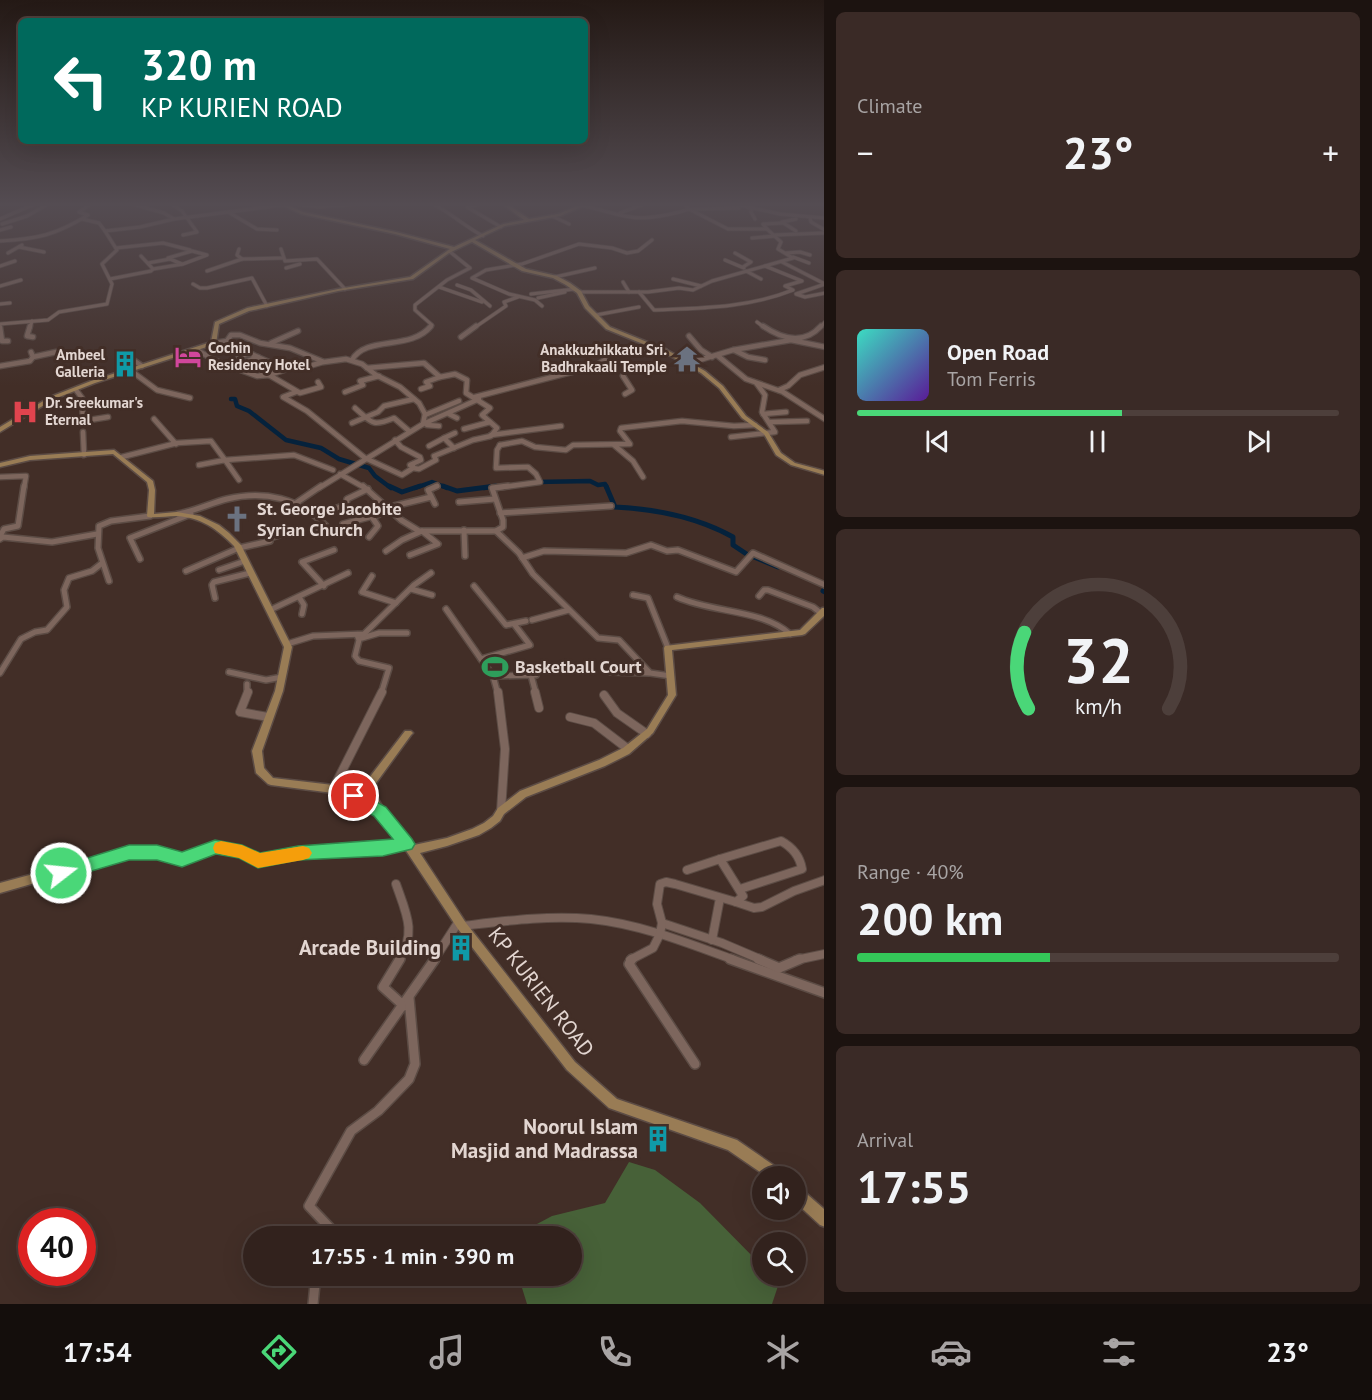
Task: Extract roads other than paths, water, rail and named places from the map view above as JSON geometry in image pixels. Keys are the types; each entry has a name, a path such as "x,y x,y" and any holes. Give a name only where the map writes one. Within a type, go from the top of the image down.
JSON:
{"main road":[{"path":"0,432 24,422 60,396 130,370 214,344 217,323 247,310 345,289 411,278 432,264"},
{"path":"514,265 524,270 555,277 578,291 587,307 613,331 665,351 715,382 744,417 766,433 774,449 785,459 824,473"},
{"path":"0,465 30,458 107,451 122,457 150,481 152,490 150,516 192,514 207,520 227,534 239,548 287,644 282,677 257,751 259,770 271,781 333,789"},
{"path":"0,888 79,868 129,852 157,853 182,860 215,847 242,852 258,860 298,853 439,845 479,829 500,815 501,811 523,794 602,763 628,749 647,734 672,694 668,648 802,632 823,612"},
{"path":"380,812 372,798 371,782 408,734"},
{"name":"KP KURIEN ROAD","path":"380,812 409,847 460,923 571,1066 613,1104 732,1145 762,1166"},
{"path":"806,1203 824,1219"}],"street":[{"path":"55,313 75,310 81,306 107,304 112,288 102,264"},
{"path":"149,264 153,269"},
{"path":"110,279 183,264"},
{"path":"207,271 228,264"},
{"path":"286,268 299,264"},
{"path":"323,264 345,289"},
{"path":"352,360 359,351 411,339 429,331 432,325 429,320 414,308 439,287 470,268 467,264"},
{"path":"470,278 486,270 518,264"},
{"path":"735,264 761,279"},
{"path":"743,267 748,264"},
{"path":"531,294 578,291 639,292 679,288 693,290 775,264"},
{"path":"787,264 824,283"},
{"path":"639,292 654,310 701,307 776,298 793,290 785,286 802,281 765,266"},
{"path":"555,277 595,268"},
{"path":"462,274 509,294 535,300 542,306"},
{"path":"192,284 200,288 207,288 252,278 267,306"},
{"path":"673,279 701,286"},
{"path":"0,286 21,280"},
{"path":"463,282 458,285 471,290 490,306"},
{"path":"623,282 629,292"},
{"path":"824,284 798,295 805,297 824,293"},
{"path":"439,287 451,289 476,302 482,302"},
{"path":"538,298 578,291"},
{"path":"461,337 506,306 504,302 521,297"},
{"path":"0,304 10,303"},
{"path":"8,342 2,341 3,331 0,325 48,320 55,313 57,304"},
{"path":"596,315 639,307"},
{"path":"32,321 27,336 33,337"},
{"path":"757,322 769,332 790,340 824,347"},
{"path":"686,364 733,350 790,340 812,333 824,323"},
{"path":"270,344 298,331"},
{"path":"214,344 227,341 231,335 240,334 260,343 290,348 324,362"},
{"path":"688,336 701,350 715,356 746,379 779,390 824,418"},
{"path":"196,350 216,361 257,376 293,367"},
{"path":"733,350 748,357 765,360"},
{"path":"645,352 665,351"},
{"path":"0,366 30,362 32,354 56,352"},
{"path":"123,353 142,366"},
{"path":"239,357 249,353 273,364 260,371 296,392 304,393 321,387 318,382"},
{"path":"245,362 258,357"},
{"path":"306,367 324,362 352,360 400,387 414,399 424,411 423,424"},
{"path":"296,503 355,463 409,431 477,398 596,366 605,360"},
{"path":"367,368 424,363 440,377"},
{"path":"779,390 788,386 800,375 824,368"},
{"path":"130,370 149,387 163,393 190,398"},
{"path":"421,389 430,386 426,382 440,377 455,374 463,378 467,382 464,391 490,408 482,416 497,426 490,436"},
{"path":"345,392 363,385 360,381 379,376"},
{"path":"623,376 632,387 632,390 625,394"},
{"path":"731,437 775,432 761,409 765,395 756,383"},
{"path":"76,390 82,398 84,454"},
{"path":"296,392 283,397 307,411 364,458 402,475 413,468 419,469 437,460 434,456 490,436 561,426"},
{"path":"352,423 378,412 384,406 414,399"},
{"path":"425,415 459,401"},
{"path":"355,408 377,425 394,418 409,431"},
{"path":"763,414 786,412"},
{"path":"448,414 457,418"},
{"path":"83,421 108,417"},
{"path":"154,419 176,444"},
{"path":"386,551 402,540 422,531 496,531 503,527 492,488 540,482 536,474 528,467 496,468 497,450 500,445 522,441 535,447 566,450 573,445 631,443 620,431 621,428 682,421 734,426 755,424"},
{"path":"770,422 807,421"},
{"path":"464,429 490,422"},
{"path":"423,424 439,426"},
{"path":"429,446 455,433"},
{"path":"490,436 500,445"},
{"path":"444,438 454,448"},
{"path":"395,440 401,447 420,457 421,460 410,465 419,469"},
{"path":"122,457 176,444 211,441 239,480"},
{"path":"614,445 633,460 643,477"},
{"path":"199,465 225,459 294,454 333,470"},
{"path":"340,474 368,489 401,520 422,531 438,544 410,555"},
{"path":"0,477 26,476 18,526 6,529 1,537 52,542 97,534"},
{"path":"435,504 428,490 437,486"},
{"path":"334,509 346,505 347,499 368,489"},
{"path":"177,514 192,512 220,501 259,495 306,505 326,526 319,529"},
{"path":"343,524 372,517 431,497"},
{"path":"459,502 495,499"},
{"path":"500,513 611,506"},
{"path":"140,559 130,538 192,514"},
{"path":"109,581 101,564 97,534 99,526 150,516"},
{"path":"369,537 378,526 372,517"},
{"path":"464,530 465,556"},
{"path":"496,531 522,558 533,574 598,638 620,640 650,673"},
{"path":"186,571 239,548 270,542 270,538 289,532"},
{"path":"522,558 544,551 626,553 651,545 667,550 678,550 736,572 753,553 824,585"},
{"path":"324,586 302,562 334,550"},
{"path":"219,570 245,561"},
{"path":"0,673 10,659 19,639 29,633 47,630 67,607 63,591 67,579 94,571 101,564"},
{"path":"215,598 212,585 214,582 250,573"},
{"path":"270,610 348,573"},
{"path":"358,637 431,573"},
{"path":"372,576 362,592 396,603"},
{"path":"474,586 506,625 569,610"},
{"path":"411,589 432,595"},
{"path":"759,596 764,590 768,590 823,612"},
{"path":"633,595 648,598 668,648"},
{"path":"299,597 304,605 302,614"},
{"path":"677,597 696,605 763,617 790,634"},
{"path":"446,609 493,676 497,688 503,726 501,811"},
{"path":"481,659 530,645 514,624"},
{"path":"287,644 313,636 358,637 379,633 407,633"},
{"path":"358,637 355,656 359,660 389,668 385,686 333,789 354,796 380,812"},
{"path":"229,672 266,680 282,677"},
{"path":"610,672 670,676"},
{"path":"493,676 533,675 540,708"},
{"path":"247,684 248,692 240,712 268,717"},
{"path":"604,695 617,713 647,734"},
{"path":"570,717 594,723 628,749"},
{"path":"687,870 781,841 788,845 802,863 802,869 740,889"},
{"path":"720,860 743,896 736,902"},
{"path":"695,1064 629,964 630,960 652,948 660,934 662,923 657,908 660,884 666,882 754,908 762,907 794,891 824,880"},
{"path":"328,1226 309,1206 351,1131 378,1111 409,1079 415,1064 406,1002 383,987 407,948 410,925 396,884"},
{"path":"712,940 720,898"},
{"path":"364,1060 460,923 562,917 611,921 660,934 824,993"},
{"path":"662,923 712,940 779,968 804,957 824,954"},
{"path":"313,1304 315,1286"}],"waterway":[{"path":"231,399 235,399 237,406 249,411 286,440 321,448 339,459 369,468 375,476 391,488"},
{"path":"536,482 590,481 606,486"},
{"path":"415,488 432,482 447,488"},
{"path":"389,486 402,492 420,486"},
{"path":"443,486 457,491 496,486 484,488"},
{"path":"606,486 615,507 661,512 705,524 733,537 733,545 748,555"},
{"path":"754,557 778,567"}],"place":[{"name":"Cochin Residency Hotel","path":"188,357"},
{"name":"Anakkuzhikkatu Sri. Badhrakaali Temple","path":"687,359"},
{"name":"Ambeel Galleria","path":"125,364"},
{"name":"Dr. Sreekumar's Eternal","path":"25,412"},
{"name":"St. George Jacobite Syrian Church","path":"237,519"},
{"name":"Basketball Court","path":"495,667"},
{"name":"Arcade Building","path":"461,948"},
{"name":"Noorul Islam Masjid and Madrassa","path":"658,1139"}]}
